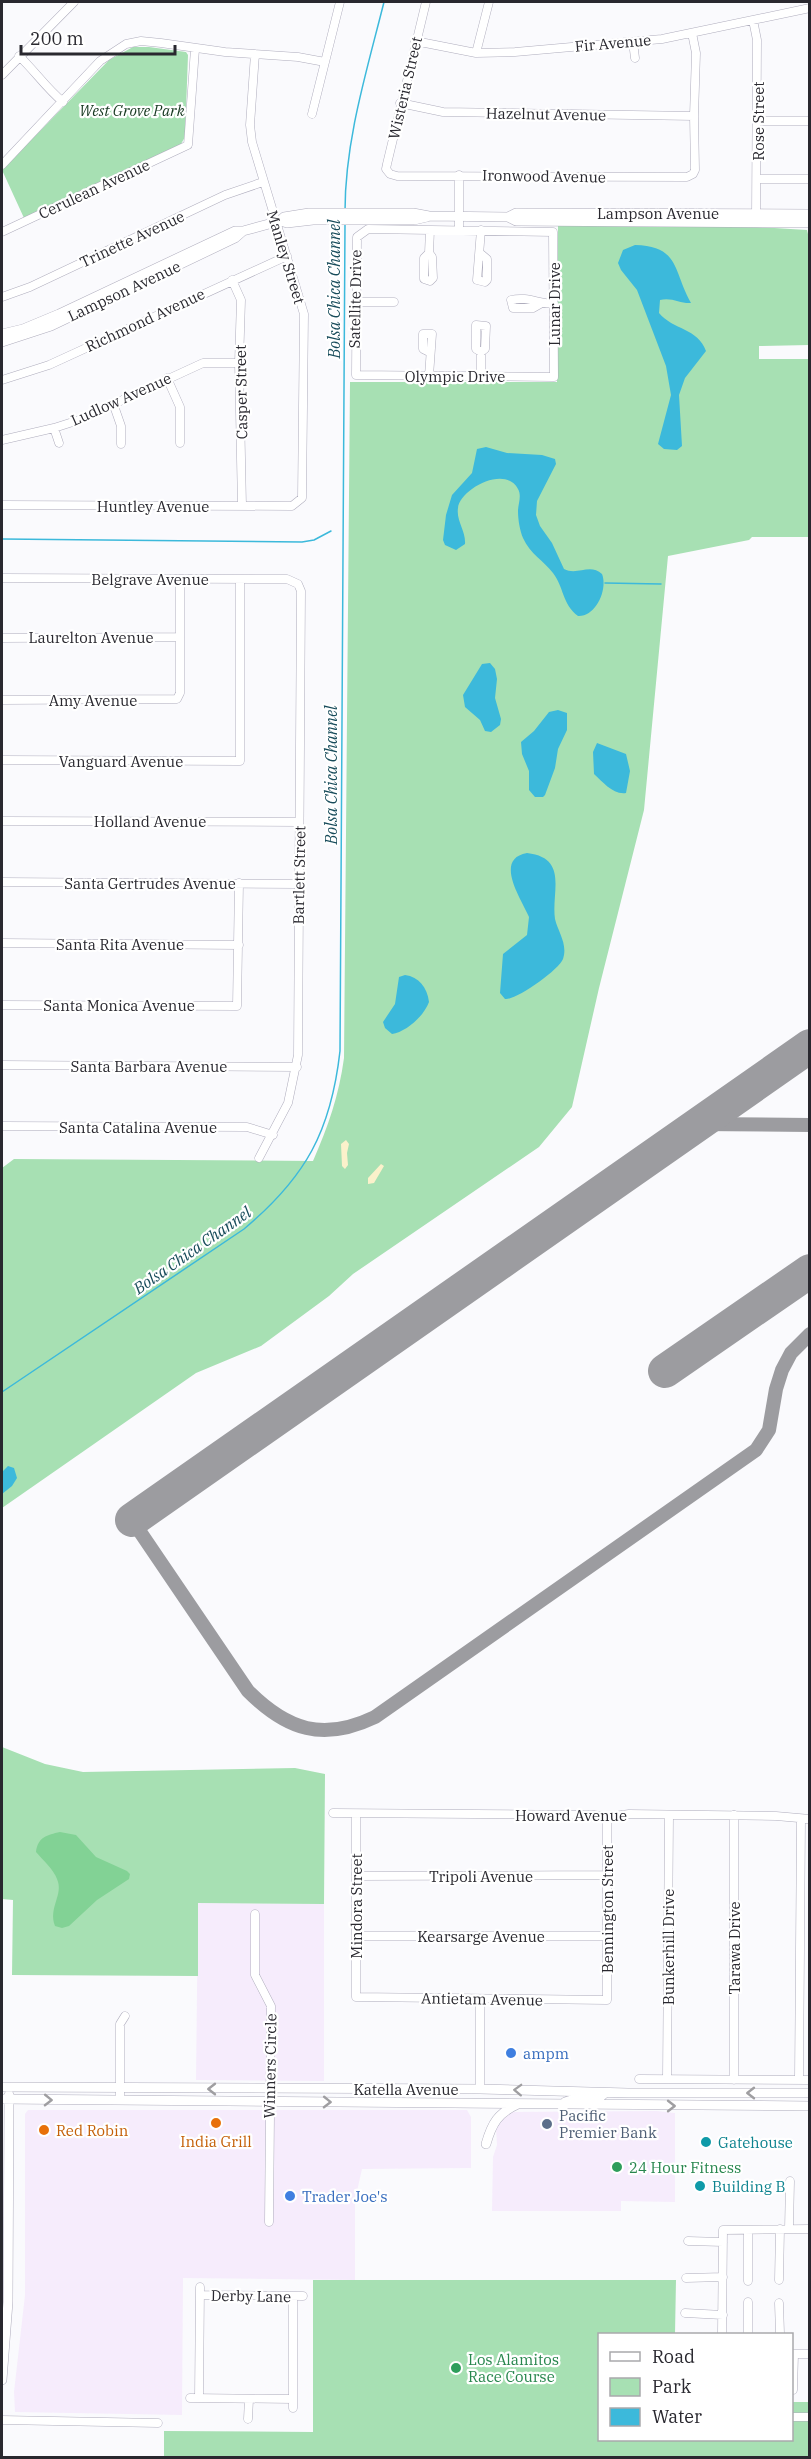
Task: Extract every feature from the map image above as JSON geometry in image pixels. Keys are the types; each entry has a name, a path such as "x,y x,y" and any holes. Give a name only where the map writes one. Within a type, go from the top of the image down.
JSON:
{"main road":[{"name":"Lampson Avenue","path":"2,334 38,323 235,231 278,222 284,217 297,214 351,216 413,213 429,216 508,217 516,213 757,218 810,223"},
{"name":"Lampson Avenue","path":"757,218 810,214"},
{"name":"Lampson Avenue","path":"2,342 51,326 235,238 243,231"},
{"name":"Katella Avenue","path":"5,2087 480,2089 810,2094"},
{"path":"2,2380 8,2302 5,2087"},
{"path":"560,2104 578,2098 598,2098 606,2092"},
{"name":"Katella Avenue","path":"5,2099 810,2106"},
{"path":"486,2144 496,2118 503,2111 522,2103"}],"street":[{"path":"2,75 74,2"},
{"path":"312,114 340,2"},
{"name":"Wisteria Street","path":"390,174 386,169 426,2"},
{"path":"476,54 489,2"},
{"name":"Fir Avenue","path":"415,41 476,54 515,52 633,42 692,33 810,8"},
{"name":"Rose Street","path":"753,20 757,40 757,218"},
{"path":"692,33 696,53 694,116"},
{"path":"2,165 100,61 126,44 141,41 195,49 298,57 325,62"},
{"path":"633,42 635,58"},
{"name":"Cerulean Avenue","path":"2,232 186,147 189,139 195,49"},
{"name":"Manley Street","path":"255,54 250,125 252,142 304,314 302,498"},
{"path":"19,56 46,87 63,102"},
{"name":"Hazelnut Avenue","path":"400,103 443,112 694,116"},
{"name":"Ironwood Avenue","path":"390,174 397,176 687,177 695,170 694,116"},
{"path":"758,121 810,121"},
{"path":"459,175 459,230"},
{"path":"758,179 810,179"},
{"name":"Trinette Avenue","path":"2,297 30,288 225,195 263,182"},
{"name":"Satellite Drive","path":"356,375 357,237 368,229 430,230"},
{"path":"429,254 430,230 481,230 481,254"},
{"name":"Lunar Drive","path":"481,230 553,232 554,376"},
{"name":"Richmond Avenue","path":"2,380 49,365 287,256"},
{"name":"Casper Street","path":"232,280 241,300 239,363 242,506"},
{"path":"355,302 394,302"},
{"path":"540,304 554,304"},
{"path":"429,352 429,376"},
{"path":"481,352 481,376"},
{"name":"Ludlow Avenue","path":"2,440 54,429 204,363 239,363"},
{"name":"Olympic Drive","path":"356,375 554,376"},
{"path":"166,378 180,407 180,442"},
{"path":"113,404 121,426 121,444"},
{"path":"54,429 59,443"},
{"name":"Huntley Avenue","path":"2,505 292,506 302,498"},
{"name":"Belgrave Avenue","path":"2,578 287,579 298,584"},
{"path":"180,579 180,637"},
{"name":"Vanguard Avenue","path":"2,760 240,761 240,579"},
{"name":"Bartlett Street","path":"259,1158 288,1103 297,1067 301,591 298,584"},
{"name":"Laurelton Avenue","path":"2,638 180,637"},
{"name":"Amy Avenue","path":"2,700 177,699 180,693 180,637"},
{"name":"Holland Avenue","path":"2,821 299,822"},
{"name":"Santa Gertrudes Avenue","path":"2,882 298,884"},
{"path":"239,883 239,945"},
{"name":"Santa Rita Avenue","path":"2,943 239,945"},
{"name":"Santa Monica Avenue","path":"2,1005 237,1006 239,945"},
{"name":"Santa Barbara Avenue","path":"2,1065 297,1067"},
{"name":"Santa Catalina Avenue","path":"2,1126 247,1127 273,1135"},
{"name":"Howard Avenue","path":"333,1813 608,1817 734,1815 805,1819"},
{"name":"Mindora Street","path":"356,1814 356,1997"},
{"name":"Bunkerhill Drive","path":"667,2079 669,1815"},
{"name":"Tarawa Drive","path":"734,1815 734,2080"},
{"name":"Bennington Street","path":"608,1817 606,1875 608,2000"},
{"path":"799,2080 805,1819"},
{"name":"Tripoli Avenue","path":"356,1876 606,1875"},
{"name":"Winners Circle","path":"255,1914 255,1975 271,2006 268,2101 269,2222"},
{"name":"Kearsarge Avenue","path":"356,1936 606,1936"},
{"name":"Antietam Avenue","path":"356,1997 608,2000"},
{"path":"480,1999 480,2089"},
{"path":"120,2100 120,2024 125,2016"},
{"path":"639,2079 810,2080"},
{"path":"779,2280 790,2181"},
{"path":"723,2333 723,2230 810,2229"},
{"path":"748,2230 748,2282"},
{"path":"688,2241 723,2242"},
{"path":"686,2278 723,2277"},
{"name":"Derby Lane","path":"249,2399 195,2398 200,2291 303,2296"},
{"path":"293,2296 293,2408"},
{"path":"748,2302 748,2333"},
{"path":"780,2303 780,2333"},
{"path":"685,2313 723,2315"},
{"path":"794,2390 793,2354 810,2354"},
{"path":"248,2419 249,2399 293,2399"},
{"path":"793,2417 810,2417"},
{"path":"2,2420 158,2423"}],"shaded area":[{"path":"198,1903 324,1904 324,2081 196,2080"},
{"path":"28,2110 467,2110 471,2117 471,2168 362,2169 355,2200 355,2280 183,2278 182,2415 15,2412 14,2392 25,2295 25,2114"},
{"path":"657,2111 675,2113 675,2202 621,2201 621,2211 492,2211 493,2157 497,2145 496,2128 499,2120 509,2112"}],"green space":[{"name":"West Grove Park","path":"133,47 186,52 188,55 185,137 181,144 24,218 2,170 109,60"},
{"path":"558,225 757,227 807,230 810,242 809,345 759,346 759,359 809,359 809,537 752,537 749,540 668,556 644,810 572,1107 539,1147 353,1274 329,1296 261,1346 196,1373 2,1508 2,1168 14,1159 313,1161 332,1111 344,1058 350,382 557,382"},
{"path":"2,1747 45,1764 83,1772 295,1768 325,1774 324,1904 198,1903 198,1976 12,1975 13,1900 2,1899"},
{"path":"60,1832 76,1835 96,1857 130,1874 129,1879 97,1900 69,1926 62,1928 55,1926 53,1919 59,1890 57,1879 51,1868 36,1852 39,1843 44,1838"},
{"name":"Los Alamitos Race Course","path":"313,2280 676,2280 675,2333 598,2333 598,2441 793,2441 793,2402 810,2402 809,2458 164,2458 164,2431 313,2432"}],"sand":[{"path":"346,1140 349,1144 348,1165 345,1169 342,1166 341,1144"},
{"path":"381,1164 384,1166 374,1183 368,1184 368,1178"}],"water":[{"path":"635,245 650,246 660,250 673,262 691,303 660,300 659,313 671,323 691,333 702,343 706,351 685,378 679,395 682,446 677,450 664,449 658,444 671,395 666,366 637,290 618,263 623,250"},
{"path":"486,447 507,453 542,455 555,459 556,464 537,501 536,515 564,569 574,571 588,569 602,574 602,594 590,612 578,616 573,611 553,573 526,544 519,522 519,492 512,482 494,479 474,487 466,494 458,508 465,544 456,550 445,545 443,540 446,515 452,495 472,473 477,449"},
{"path":"490,663 495,669 497,679 495,698 501,719 500,725 491,732 485,731 480,720 465,707 463,695 482,664"},
{"path":"558,710 567,713 567,730 558,749 555,768 545,795 535,797 529,790 529,771 522,754 521,742 534,731 549,712"},
{"path":"597,743 626,754 630,771 626,793 613,790 594,774 593,752"},
{"path":"527,853 540,856 549,862 553,869 555,919 564,954 560,964 546,977 518,995 505,999 500,993 503,954 527,935 529,917 516,891 511,871 512,863 517,857"},
{"path":"405,975 422,984 429,1002 414,1022 392,1034 385,1028 383,1022 395,1004 399,977"},
{"path":"8,1466 14,1468 17,1478 12,1486 2,1494 2,1472"}],"waterway":[{"name":"Bolsa Chica Channel","path":"345,211 353,132 384,2"},
{"name":"Bolsa Chica Channel","path":"2,1392 244,1229 266,1210 299,1171 312,1151 330,1105 340,1051 345,224"},
{"path":"2,539 302,542 314,540 331,531"},
{"path":"605,583 661,584"}],"taxiway":[{"path":"697,1124 810,1125"},
{"path":"132,1520 248,1691 277,1715 307,1728 339,1729 356,1725 375,1717 756,1450 769,1430 776,1389 782,1370 791,1353 810,1334"}],"runway":[{"path":"132,1520 810,1046"},
{"path":"665,1371 810,1271"}],"place":[{"name":"ampm","path":"511,2053"},
{"name":"India Grill","path":"216,2123"},
{"name":"Pacific Premier Bank","path":"547,2124"},
{"name":"Red Robin","path":"44,2130"},
{"name":"Gatehouse","path":"706,2142"},
{"name":"24 Hour Fitness","path":"617,2167"},
{"name":"Building B","path":"700,2186"},
{"name":"Trader Joe's","path":"290,2196"},
{"name":"Los Alamitos Race Course","path":"456,2368"}]}
